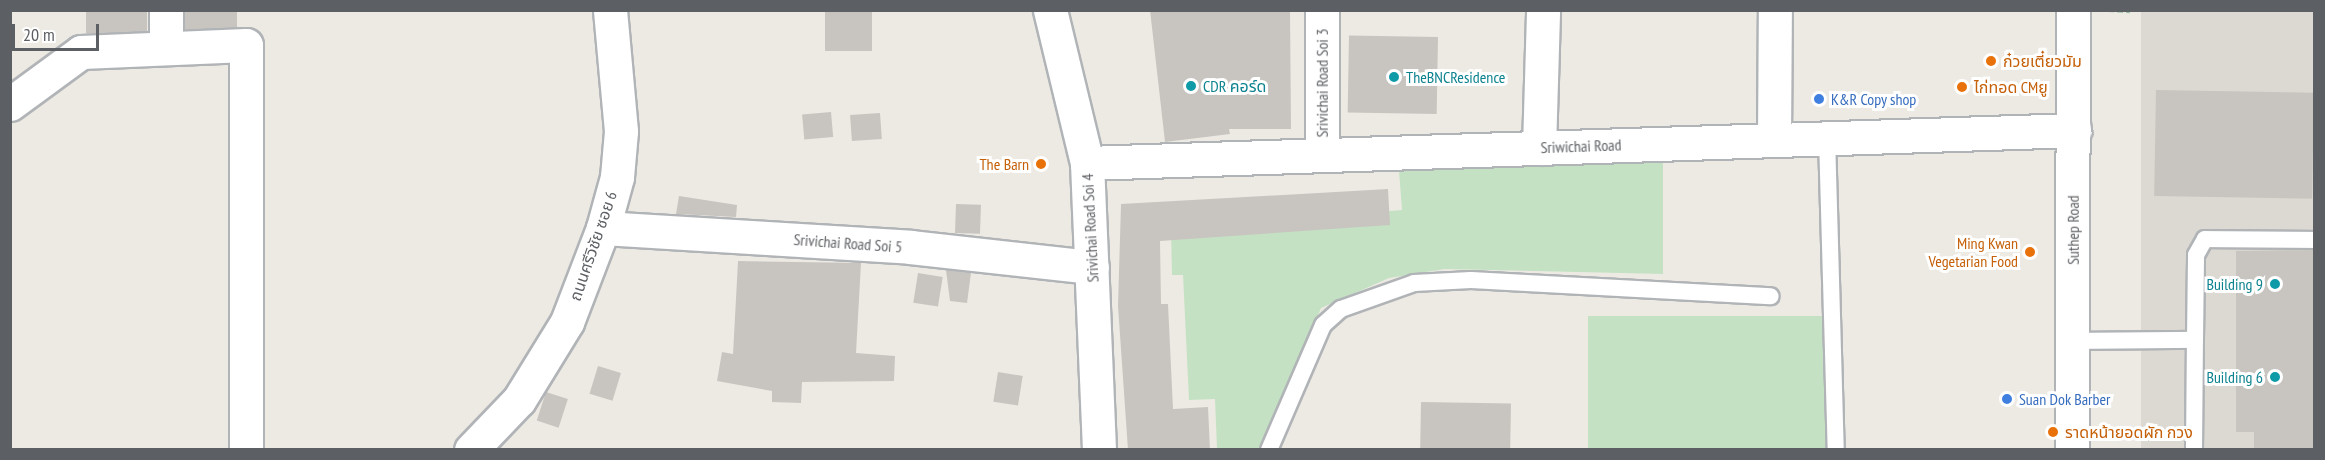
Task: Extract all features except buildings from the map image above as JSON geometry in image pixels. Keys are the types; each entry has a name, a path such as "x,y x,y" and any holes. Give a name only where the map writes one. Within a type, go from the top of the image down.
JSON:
{"street":[{"path":"166,10 166,46"},
{"name":"ถนนศรีวิชัย ซอย 6","path":"471,450 519,400 567,322 603,228 617,177 621,132 610,10"},
{"name":"Srivichai Road Soi 4","path":"1050,10 1088,164 1099,450"},
{"name":"Srivichai Road Soi 3","path":"1322,10 1322,154"},
{"path":"1539,148 1543,10"},
{"path":"1774,139 1775,10"},
{"name":"Suthep Road","path":"2072,450 2073,10"},
{"path":"10,104 81,52 166,46 246,45 246,450"},
{"name":"Sriwichai Road","path":"1088,164 1322,154 2074,130"},
{"name":"Srivichai Road Soi 5","path":"603,228 910,247 1092,267"}],"lane":[{"path":"1827,137 1836,450"},
{"path":"2194,450 2196,255 2205,239 2314,240"},
{"path":"1269,450 1323,325 1341,309 1414,283 1471,280 1771,296"},
{"path":"2073,341 2195,340"}],"path":[{"path":"2108,10 2130,11"}],"shaded area":[{"path":"2141,11 2314,11 2314,450 2141,450"}],"green space":[{"path":"1663,158 1663,274 1445,269 1389,278 1321,308 1262,449 1217,449 1215,399 1189,400 1183,275 1172,275 1171,229 1402,210 1399,171"},
{"path":"1588,316 1836,316 1836,450 1588,450"}],"place":[{"name":"ก๋วยเตี๋ยวมัม","path":"1991,61"},
{"name":"TheBNCResidence","path":"1394,77"},
{"name":"CDR คอร์ด","path":"1191,86"},
{"name":"ไก่ทอด CMยู","path":"1962,87"},
{"name":"K&R Copy shop","path":"1819,99"},
{"name":"The Barn","path":"1041,164"},
{"name":"Ming Kwan Vegetarian Food","path":"2030,252"},
{"name":"Building 9","path":"2275,284"},
{"name":"Building 6","path":"2275,377"},
{"name":"Suan Dok Barber","path":"2007,399"},
{"name":"ราดหน้ายอดผัก กวง","path":"2053,432"}]}
